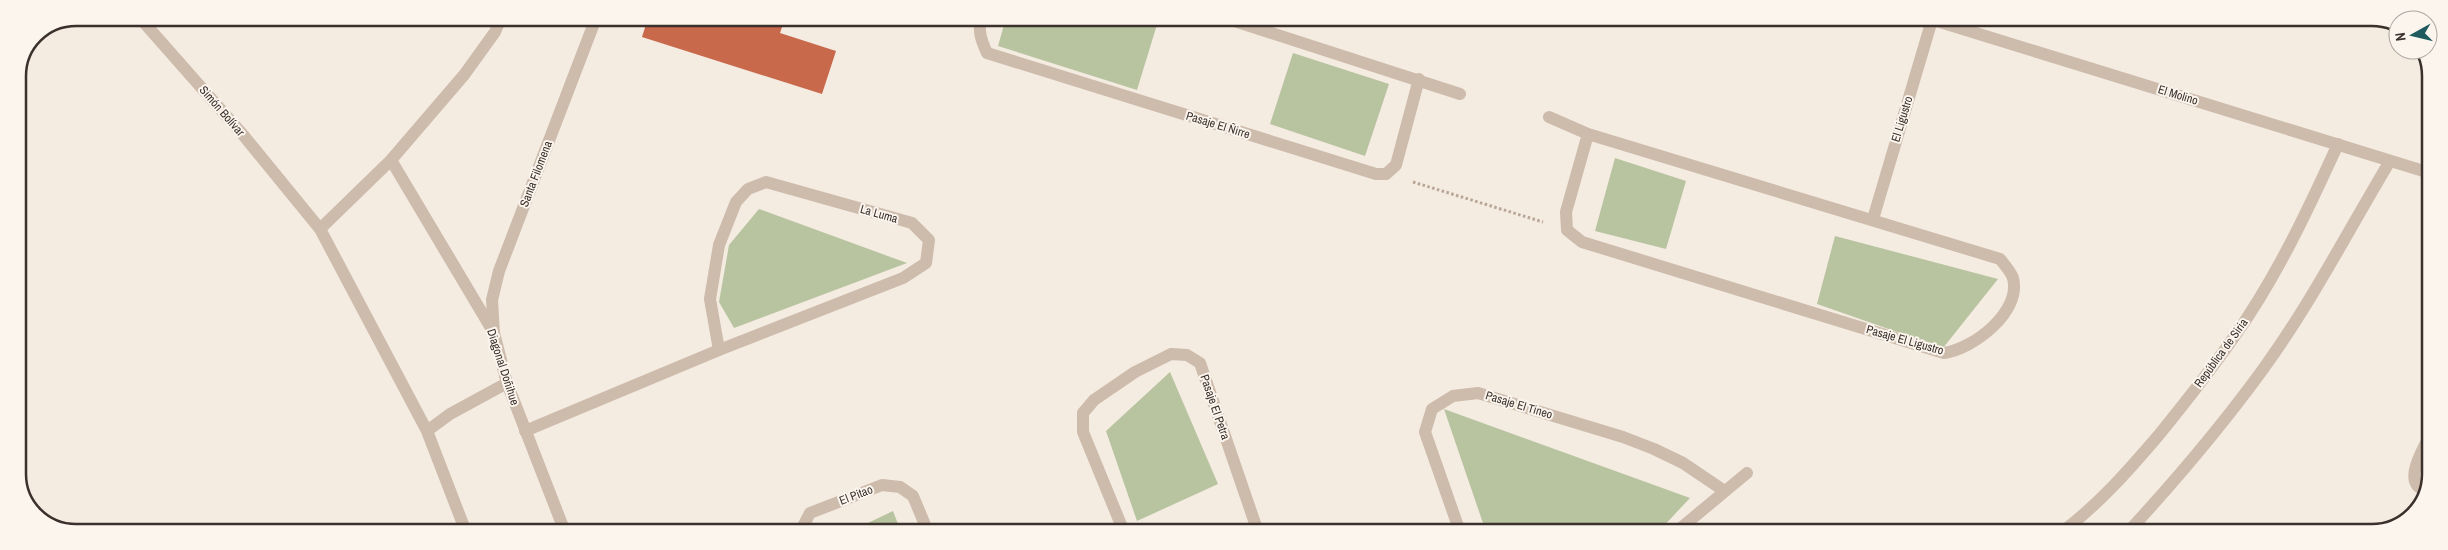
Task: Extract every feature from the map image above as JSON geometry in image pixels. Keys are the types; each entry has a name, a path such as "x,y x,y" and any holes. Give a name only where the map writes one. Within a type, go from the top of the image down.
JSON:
{"street":[{"name":"Simón Bolívar","path":"147,26 244,136 320,229 427,431 463,524"},
{"path":"320,229 391,160 480,55 497,26"},
{"name":"Santa Filomena","path":"494,334 492,300 499,271 593,26"},
{"name":"Pasaje El Ñirre","path":"979,26 981,40 987,53 1376,174 1386,174"},
{"path":"1251,26 1419,79 1460,94"},
{"name":"El Ligustro","path":"1873,219 1927,26"},
{"name":"El Molino","path":"1952,26 2422,170"},
{"path":"1386,174 1396,165 1419,79"},
{"name":"Pasaje El Ligustro","path":"1549,117 1588,134 2000,259 2013,278 2012,302 1988,333 1956,352 1944,353 1582,242 1567,230"},
{"path":"1567,230 1566,212 1588,134"},
{"name":"República de Siria","path":"2073,524 2087,514 2118,484 2191,395 2234,337 2276,268 2338,144"},
{"name":"Diagonal Doñihue","path":"391,160 494,334 507,383 562,524"},
{"path":"2135,524 2219,427 2262,371 2310,298 2390,160"},
{"name":"La Luma","path":"525,431 719,350 903,278 926,263 928,240 912,223 766,182 748,189 736,202 719,245 710,299 719,350"},
{"name":"Pasaje El Petra","path":"1121,524 1084,432 1083,413 1094,400 1135,372 1171,354 1187,355 1200,363 1255,524"},
{"path":"427,431 450,414 507,383"},
{"name":"Pasaje El Tineo","path":"1457,524 1425,432 1432,408 1453,396 1478,393 1623,437 1683,464 1723,490"},
{"path":"2420,488 2415,481 2414,469 2422,452"},
{"path":"1685,524 1723,490 1746,473"},
{"name":"El Pitao","path":"804,524 810,513 882,485 900,487 913,496 925,524"}],"path":[{"path":"1386,174 1567,230"}],"green space":[{"path":"1004,26 1157,26 1137,90 998,46"},
{"path":"1293,53 1389,84 1365,156 1270,124"},
{"path":"1615,158 1686,181 1666,249 1595,231"},
{"path":"759,209 907,263 734,328 719,302 729,245"},
{"path":"1835,236 1998,279 1943,348 1817,304"},
{"path":"1170,372 1218,484 1137,521 1106,431"},
{"path":"1444,409 1690,498 1666,524 1483,524"},
{"path":"893,511 898,524 866,524"}],"building":[{"path":"645,26 782,26 780,33 836,51 822,94 642,37"}]}
